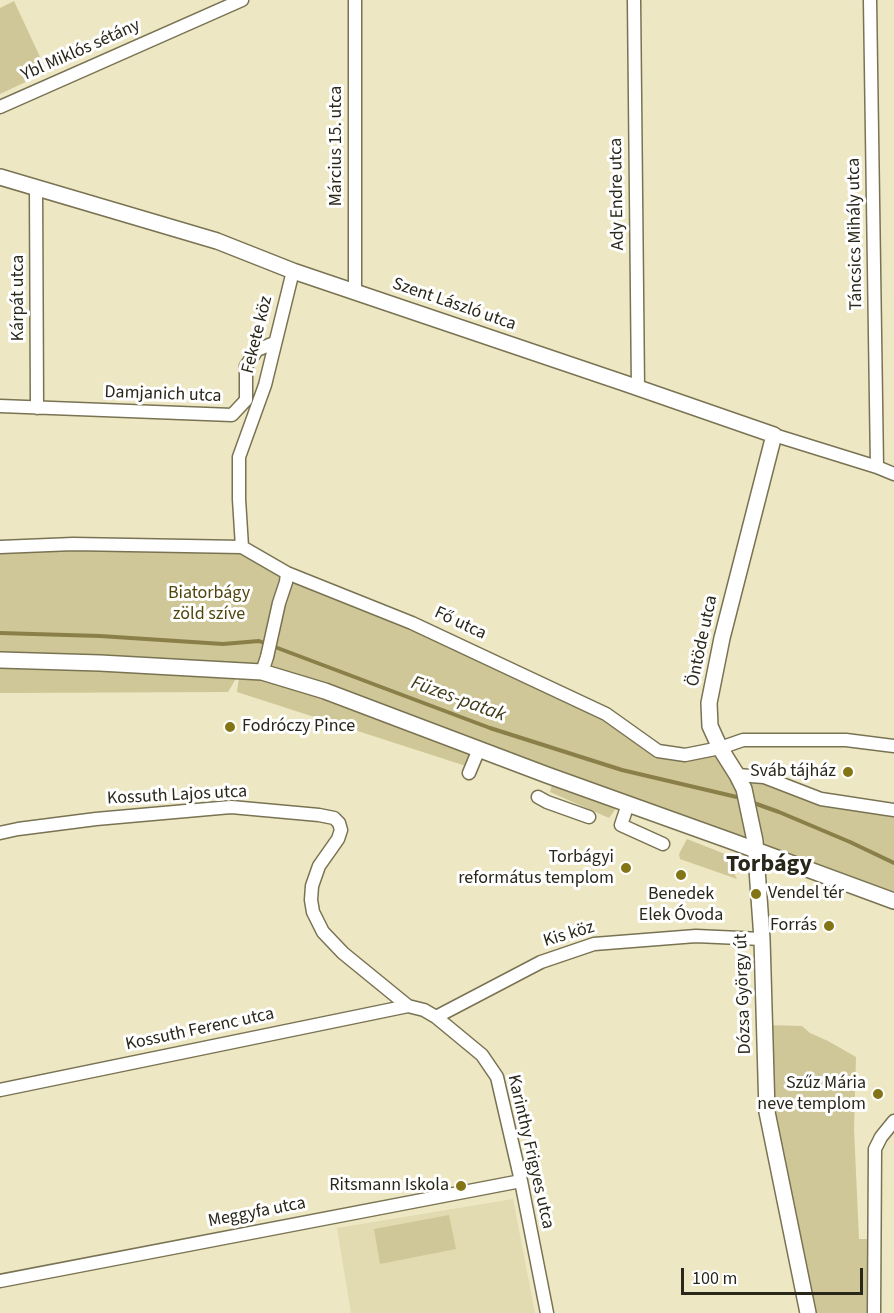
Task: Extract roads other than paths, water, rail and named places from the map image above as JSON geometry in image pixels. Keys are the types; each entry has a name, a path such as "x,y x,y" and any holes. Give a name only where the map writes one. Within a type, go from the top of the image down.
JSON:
{"street":[{"name":"Ybl Miklós sétány","path":"0,107 242,0"},
{"name":"Március 15. utca","path":"355,0 355,292"},
{"name":"Ady Endre utca","path":"634,0 638,388"},
{"name":"Táncsics Mihály utca","path":"870,0 878,467"},
{"name":"Szent László utca","path":"0,177 217,241 293,271 894,474"},
{"name":"Kárpát utca","path":"36,188 37,408"},
{"name":"Fekete köz","path":"242,548 239,457 265,385 293,271"},
{"name":"Damjanich utca","path":"0,406 232,415 246,400 246,366 257,350 274,343"},
{"name":"Öntöde utca","path":"756,850 744,789 710,726 710,704 722,638 774,435"},
{"name":"Fő utca","path":"0,547 73,544 242,548 287,573 412,623 606,714 658,751 685,755 743,741 766,740 846,740 894,746"},
{"path":"262,672 287,573"},
{"path":"0,660 262,672 326,691 894,901"},
{"path":"469,773 478,749"},
{"path":"737,775 765,777 821,799 894,810"},
{"path":"538,797 589,818"},
{"path":"628,804 621,825 663,844"},
{"name":"Kossuth Lajos utca","path":"0,833 96,819 231,807 334,818 341,830 319,866 312,886 313,912 323,932 344,953 408,1006"},
{"name":"Dózsa György út","path":"756,850 762,939 767,1112 808,1313"},
{"name":"Kis köz","path":"436,1017 541,962 594,944 696,936 762,939"},
{"name":"Karinthy Frigyes utca","path":"408,1006 424,1010 436,1017 482,1055 496,1077 521,1181 547,1313"},
{"name":"Kossuth Ferenc utca","path":"0,1090 408,1006"},
{"path":"874,1313 875,1149 894,1121"},
{"name":"Meggyfa utca","path":"0,1281 521,1181"}],"waterway":[{"name":"Füzes-patak","path":"0,633 100,636 223,644 259,641 490,728 622,770 741,798"},
{"name":"Füzes-patak","path":"751,802 850,842 894,863"}],"place":[{"name":"Fodróczy Pince","path":"230,727"},
{"name":"Sváb tájház","path":"848,772"},
{"name":"Torbágyi református templom","path":"626,868"},
{"name":"Benedek Elek Óvoda","path":"681,875"},
{"name":"Vendel tér","path":"756,894"},
{"name":"Forrás","path":"829,926"},
{"name":"Szűz Mária neve templom","path":"878,1094"},
{"name":"Ritsmann Iskola","path":"461,1186"}],"district":[{"name":"Torbágy","path":"769,866"}],"park label":[{"name":"Biatorbágy zöld szíve","path":"209,604"}]}
